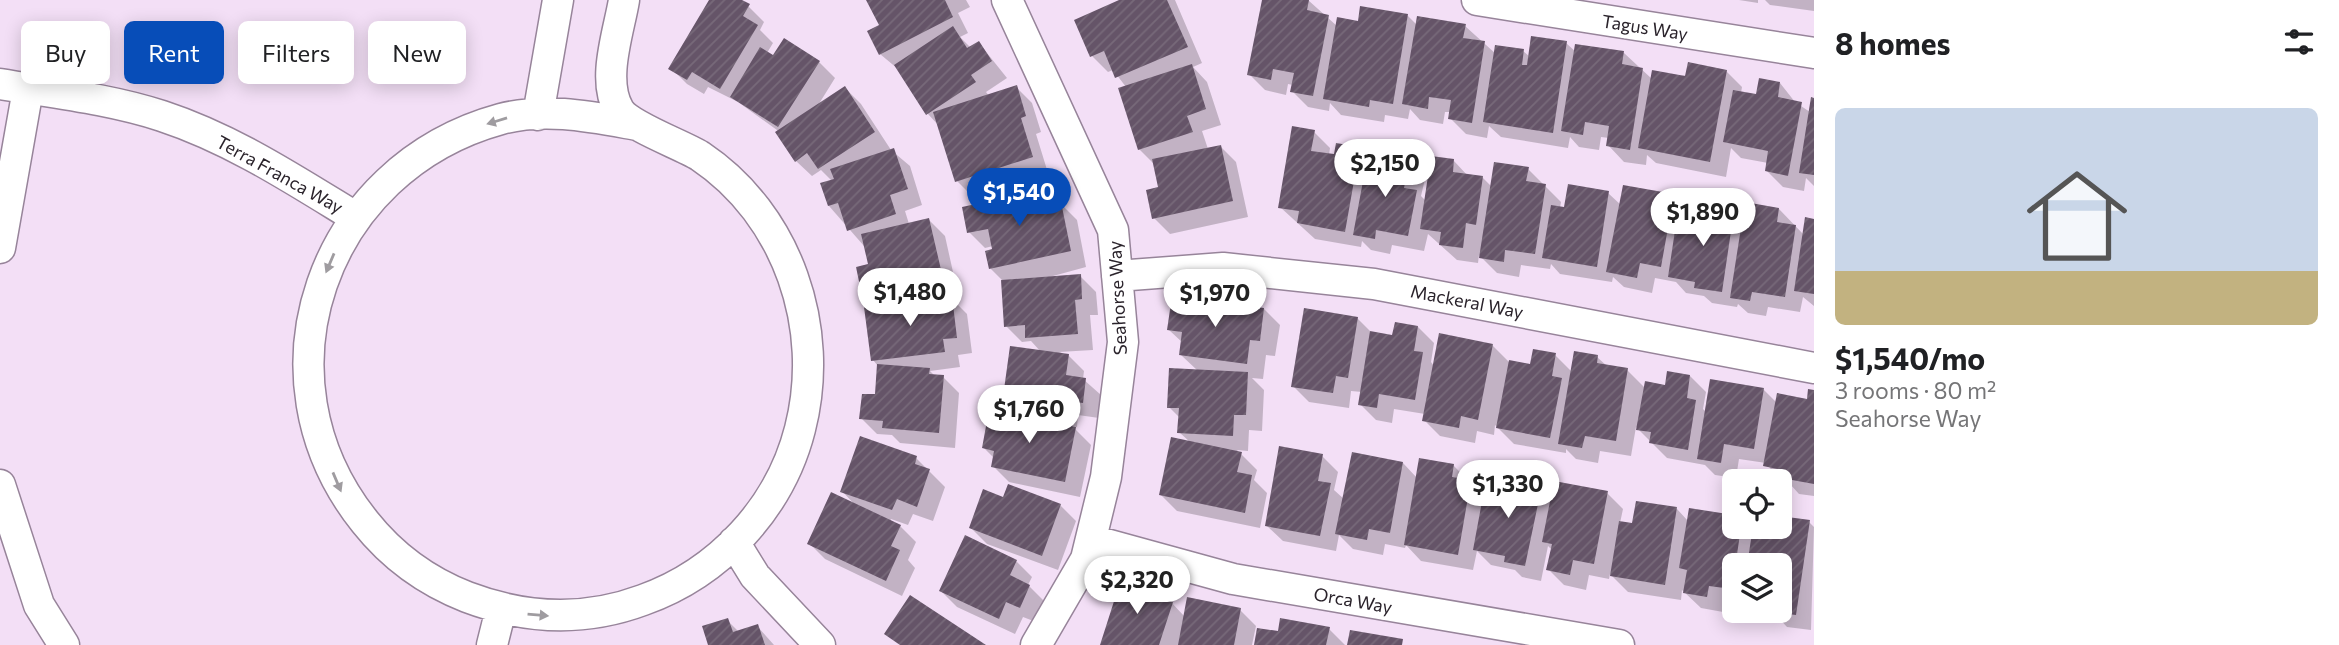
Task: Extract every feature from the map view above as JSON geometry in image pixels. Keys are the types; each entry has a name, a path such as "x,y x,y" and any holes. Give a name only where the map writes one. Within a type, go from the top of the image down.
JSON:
{"street":[{"path":"538,115 558,0"},
{"path":"624,0 612,88 621,114 637,125 694,153 743,194 779,246 802,306 809,357 799,433 774,492 734,542 679,584 615,609 547,616 501,610 438,586 384,545 342,493 315,430 307,363 316,296 343,234 355,217 385,181 440,142 503,118 570,113 637,125"},
{"name":"Seahorse Way","path":"1007,0 1113,230 1123,342 1106,477 1086,559 1036,645"},
{"name":"Tagus Way","path":"1476,0 1814,53"},
{"path":"0,248 14,86"},
{"name":"Terra Franca Way","path":"14,86 121,105 196,128 235,145 355,217"},
{"name":"Mackeral Way","path":"1117,276 1223,268 1374,284 1814,368"},
{"path":"0,485 39,605 64,645"},
{"name":"Orca Way","path":"1091,540 1234,579 1522,637 1619,645"},
{"path":"734,542 755,576 820,645"},
{"path":"492,645 501,610"}],"building":[{"path":"709,0 742,0 750,4 743,16 758,25 720,89 692,72 687,80 668,69"},
{"path":"866,0 945,0 953,17 879,55 867,31 879,25"},
{"path":"1119,0 1167,0 1188,47 1115,78 1104,51 1090,57 1074,20"},
{"path":"1262,0 1309,0 1307,10 1329,15 1313,96 1290,92 1294,73 1273,69 1271,80 1247,75"},
{"path":"1360,6 1408,14 1393,104 1370,100 1369,107 1323,99 1337,17 1358,21"},
{"path":"1417,16 1466,24 1463,38 1485,41 1472,123 1448,119 1451,100 1429,97 1428,109 1402,104"},
{"path":"953,26 967,48 979,41 992,61 971,75 976,82 926,115 894,65"},
{"path":"1531,36 1567,41 1553,133 1483,122 1495,45 1524,49 1522,65 1527,65"},
{"path":"784,38 820,61 778,127 730,97 760,47 773,55"},
{"path":"1575,44 1624,51 1622,64 1643,68 1630,150 1606,146 1609,126 1585,122 1583,135 1561,131"},
{"path":"1688,62 1727,70 1710,162 1638,148 1652,70 1685,76"},
{"path":"1192,64 1206,109 1187,116 1193,132 1138,150 1118,88"},
{"path":"1759,78 1780,82 1778,97 1802,102 1788,176 1765,171 1768,151 1723,142 1733,90 1756,94"},
{"path":"1017,85 1026,116 1021,118 1033,157 955,182 933,112"},
{"path":"845,86 875,132 818,169 807,153 795,162 775,132"},
{"path":"1811,97 1814,98 1814,175 1799,173"},
{"path":"1292,126 1315,130 1311,151 1334,154 1336,143 1360,147 1345,232 1297,223 1299,211 1278,208"},
{"path":"1221,145 1233,201 1152,219 1146,190 1158,187 1152,159"},
{"path":"894,148 908,189 890,195 896,214 847,231 838,203 828,206 820,183 834,179 830,169"},
{"path":"1368,154 1409,162 1404,188 1417,190 1408,236 1376,230 1375,239 1353,235"},
{"path":"1431,156 1454,159 1453,172 1483,176 1476,225 1466,223 1463,248 1439,245 1441,232 1420,229"},
{"path":"1494,162 1529,167 1526,181 1546,184 1535,254 1505,250 1504,262 1479,258"},
{"path":"1568,184 1609,191 1597,267 1542,258 1551,205 1564,207"},
{"path":"1623,185 1674,194 1661,267 1640,263 1637,278 1606,272"},
{"path":"1042,190 1045,205 1061,202 1071,251 989,269 985,251 992,249 988,229 967,233 962,207"},
{"path":"1745,202 1779,208 1777,222 1796,225 1785,297 1752,292 1750,301 1730,298"},
{"path":"1692,204 1734,211 1722,292 1694,288 1695,282 1668,277 1676,224 1689,227"},
{"path":"1805,217 1814,219 1814,294 1794,291"},
{"path":"929,218 942,274 861,291 856,267 868,264 861,234"},
{"path":"1081,274 1082,299 1075,300 1078,334 1025,338 1025,325 1004,327 1001,280"},
{"path":"952,296 957,338 943,339 945,352 871,361 864,307"},
{"path":"1172,296 1264,308 1260,341 1250,340 1247,364 1179,355 1182,332 1167,330"},
{"path":"1304,308 1358,317 1348,378 1336,376 1333,393 1291,387"},
{"path":"1395,322 1418,326 1414,351 1423,352 1415,400 1379,394 1377,408 1358,405 1370,331 1392,335"},
{"path":"1439,333 1493,344 1478,420 1461,416 1459,428 1422,421"},
{"path":"1010,346 1069,354 1066,375 1086,378 1083,403 1062,400 1061,411 1002,404"},
{"path":"1533,349 1556,353 1552,376 1562,378 1550,438 1496,428 1509,360 1530,364"},
{"path":"1574,351 1598,355 1597,363 1628,368 1616,441 1585,436 1582,448 1558,444"},
{"path":"877,364 930,368 929,374 944,375 939,433 882,428 883,421 859,419 862,394 875,394"},
{"path":"1169,368 1248,372 1246,415 1234,415 1233,436 1177,433 1179,408 1167,408"},
{"path":"1667,371 1690,375 1687,398 1696,400 1688,450 1649,443 1651,432 1636,430 1645,381 1665,385"},
{"path":"1710,379 1764,388 1754,449 1724,444 1721,463 1697,459"},
{"path":"1808,389 1814,390 1814,484 1792,480 1792,469 1763,466 1777,393 1807,399"},
{"path":"989,410 1076,427 1065,482 991,467 994,451 982,448"},
{"path":"860,436 917,456 915,464 930,469 917,507 897,499 892,510 840,492"},
{"path":"1171,437 1242,452 1237,472 1252,475 1245,513 1159,495"},
{"path":"1279,446 1323,454 1318,481 1331,483 1320,536 1265,526"},
{"path":"1352,452 1403,462 1390,533 1369,529 1367,540 1335,534"},
{"path":"1419,458 1454,464 1452,477 1471,480 1458,555 1404,545"},
{"path":"1499,476 1542,485 1525,566 1504,562 1505,556 1473,550 1483,496 1494,498"},
{"path":"1554,481 1608,491 1594,564 1573,560 1570,575 1546,570 1552,544 1542,542"},
{"path":"1008,484 1061,504 1042,556 969,528 983,489 1003,497"},
{"path":"831,492 901,525 891,546 900,550 886,581 807,544"},
{"path":"1636,501 1677,507 1665,585 1610,576 1619,521 1632,523"},
{"path":"1689,508 1722,513 1722,539 1739,539 1737,553 1722,553 1722,588 1709,586 1707,597 1683,593 1687,570 1679,568"},
{"path":"1792,518 1810,520 1796,615 1792,614 1792,553 1749,553 1751,539 1792,539"},
{"path":"965,535 1017,560 1010,575 1030,585 1020,608 1006,602 999,619 939,591"},
{"path":"1132,575 1155,582 1151,595 1173,602 1159,645 1100,645 1116,595 1124,597"},
{"path":"910,595 986,645 900,645 884,634"},
{"path":"1187,597 1241,608 1234,645 1178,645"},
{"path":"728,618 733,632 758,624 765,645 708,645 702,626"},
{"path":"1280,618 1330,627 1326,645 1254,645 1257,628 1278,631"},
{"path":"1350,630 1403,639 1402,645 1347,645"}]}
